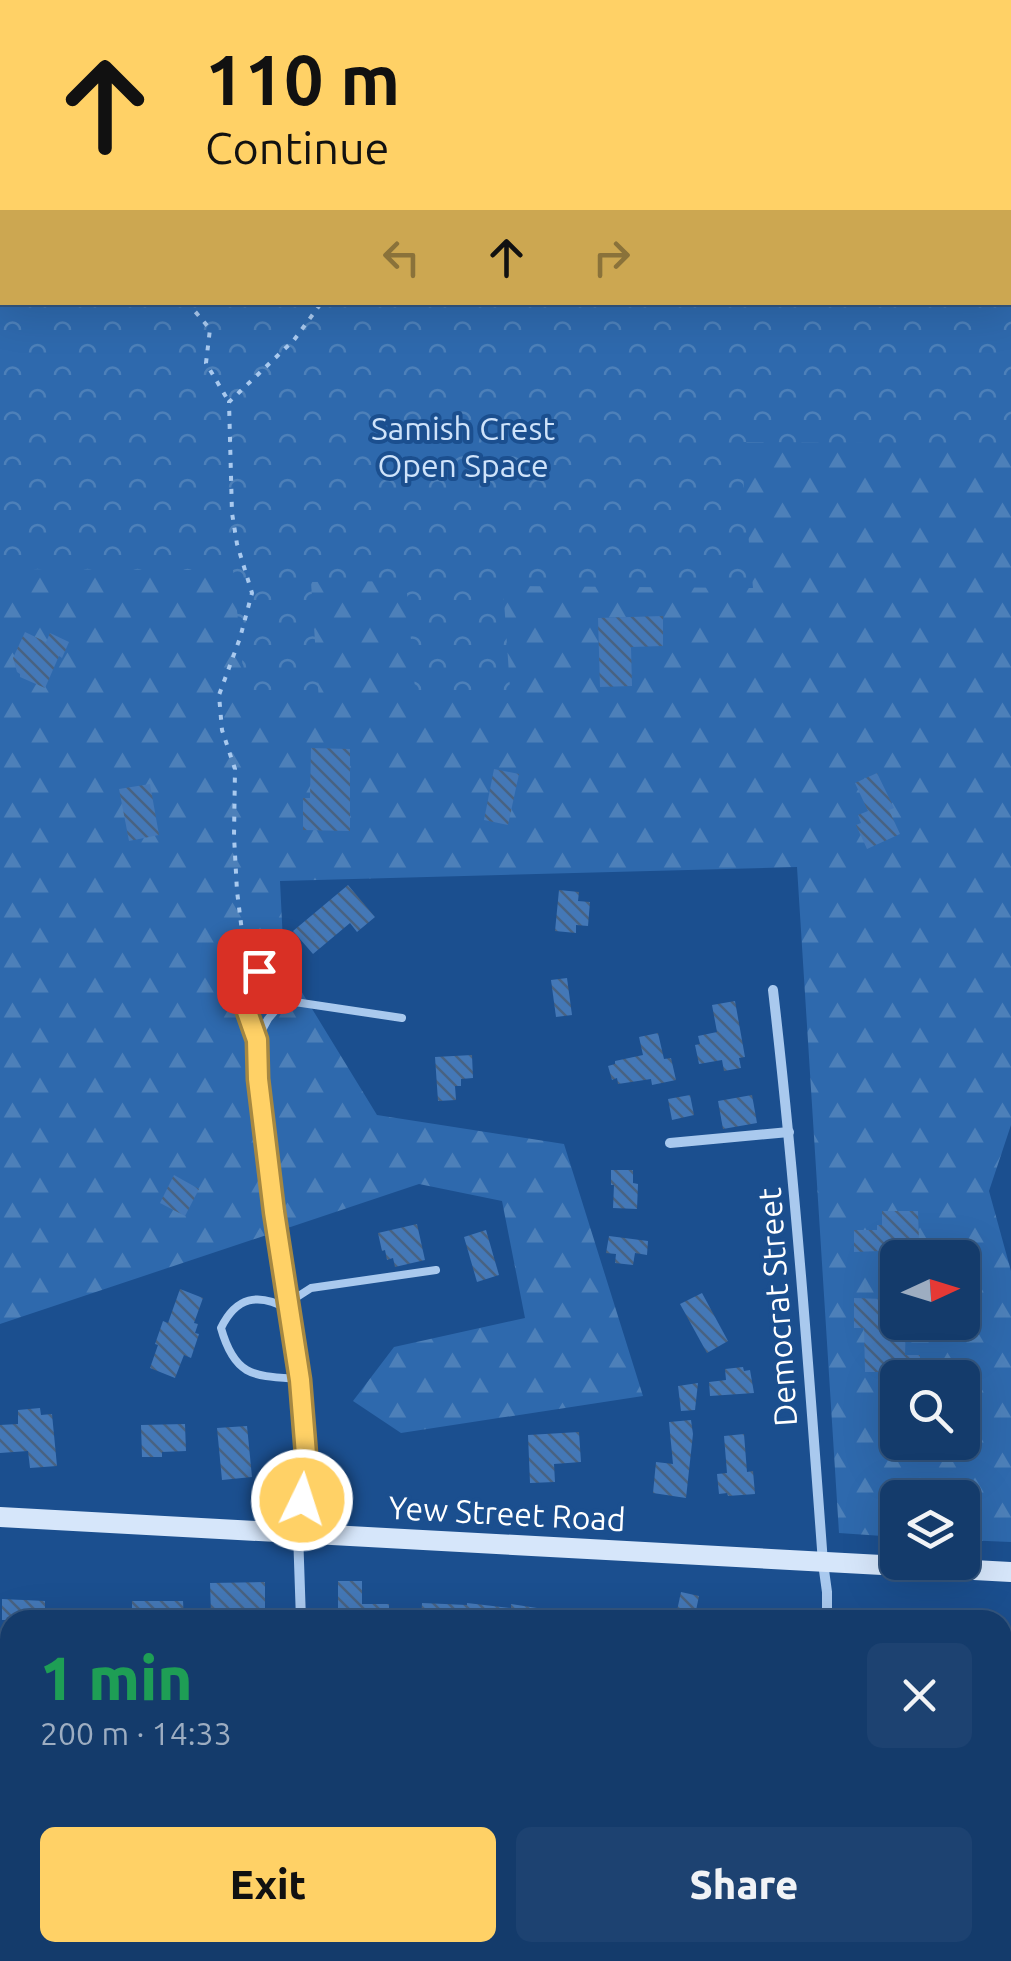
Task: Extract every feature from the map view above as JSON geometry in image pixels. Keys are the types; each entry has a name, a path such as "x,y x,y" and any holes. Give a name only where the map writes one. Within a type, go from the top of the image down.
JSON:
{"street":[{"name":"Democrat Street","path":"773,990 790,1132 827,1610"},
{"path":"670,1143 790,1132"},
{"path":"274,1212 300,1380 307,1467 298,1532 301,1610"},
{"name":"Yew Street Road","path":"0,1517 1011,1572"}],"lane":[{"path":"274,1212 257,1040 244,992 259,971 272,968 285,971 292,981 288,1001"},
{"path":"257,1040 268,1019 288,1001 402,1018"},
{"path":"300,1380 253,1375 238,1364 226,1346 222,1328 229,1311 259,1298 288,1309 311,1288 436,1270"}],"path":[{"path":"190,305 210,329 206,363 228,402 232,514 252,593 219,694 222,730 235,769 237,891 250,979"},
{"path":"228,402 294,340 320,305"}],"green space":[{"path":"0,305 1011,305 1011,1125 989,1191 1011,1271 1011,1542 980,1541 980,1480 880,1480 880,1536 839,1533 797,867 280,881 284,963 377,1115 564,1144 643,1396 401,1433 353,1401 394,1347 525,1318 502,1201 419,1184 0,1324"},
{"name":"Samish Crest Open Space","path":"0,305 1011,305 1011,444 740,442 753,588 503,586 511,703 416,701 406,581 311,582 319,701 246,700 233,570 0,569"}],"building":[{"path":"663,616 663,646 631,647 632,686 600,687 598,618"},
{"path":"25,632 46,642 50,633 69,642 45,688 17,672 13,658"},
{"path":"311,748 350,749 350,831 303,830 303,798 310,798"},
{"path":"494,769 519,774 508,825 484,820"},
{"path":"877,773 894,808 889,810 900,834 867,849 856,825 861,823 858,815 868,811 855,783"},
{"path":"150,784 159,835 129,841 119,789"},
{"path":"348,885 375,917 357,932 350,923 313,954 293,931"},
{"path":"559,890 579,892 578,901 590,902 588,926 576,925 576,933 555,931"},
{"path":"567,978 572,1015 556,1017 551,980"},
{"path":"735,1001 745,1057 739,1058 741,1068 724,1071 722,1060 699,1064 695,1045 700,1044 698,1036 717,1032 712,1005"},
{"path":"658,1033 664,1059 671,1058 676,1080 652,1085 651,1079 618,1084 617,1078 612,1080 608,1066 643,1055 639,1037"},
{"path":"472,1055 473,1078 461,1079 461,1086 455,1086 456,1100 438,1101 435,1057"},
{"path":"690,1095 694,1115 672,1120 668,1099"},
{"path":"752,1095 757,1123 723,1129 718,1101"},
{"path":"611,1170 633,1170 633,1183 638,1184 637,1209 613,1208"},
{"path":"174,1175 199,1189 185,1216 160,1203"},
{"path":"882,1211 918,1211 919,1240 880,1240 880,1251 854,1252 854,1230 877,1230 877,1225 882,1225"},
{"path":"417,1224 425,1260 395,1267 393,1258 387,1260 385,1250 382,1251 378,1233"},
{"path":"486,1230 499,1275 477,1282 464,1237"},
{"path":"609,1236 648,1241 647,1255 635,1253 633,1265 615,1263 616,1254 606,1253"},
{"path":"180,1289 203,1298 194,1323 198,1324 195,1333 199,1334 191,1358 184,1355 175,1378 150,1368 163,1321 168,1323"},
{"path":"702,1293 728,1341 707,1353 680,1304"},
{"path":"854,1298 880,1299 880,1340 905,1340 905,1355 920,1355 920,1360 880,1360 880,1372 865,1372 864,1328 854,1328"},
{"path":"743,1367 744,1371 750,1370 754,1393 710,1396 709,1382 726,1380 725,1369"},
{"path":"698,1383 695,1410 681,1411 678,1386"},
{"path":"40,1408 41,1415 52,1414 57,1466 30,1468 28,1451 0,1453 0,1425 18,1424 18,1410"},
{"path":"691,1420 686,1498 653,1493 656,1462 673,1464 669,1422"},
{"path":"185,1424 186,1451 142,1457 141,1425"},
{"path":"247,1426 252,1477 222,1480 217,1428"},
{"path":"579,1432 581,1462 554,1464 555,1482 530,1483 528,1435"},
{"path":"744,1434 747,1472 753,1471 755,1494 719,1494 717,1474 727,1473 724,1436"},
{"path":"338,1581 362,1581 362,1604 389,1604 389,1610 338,1610"},
{"path":"265,1582 265,1610 211,1610 210,1583"},
{"path":"681,1592 699,1596 696,1610 677,1610"},
{"path":"2,1599 45,1601 45,1610 2,1610"},
{"path":"132,1601 183,1601 183,1610 132,1610"},
{"path":"422,1603 467,1603 550,1610 422,1610"}],"route":[{"path":"259,971 244,992 245,1006 257,1040 274,1212 300,1380 307,1467 302,1500"}]}
